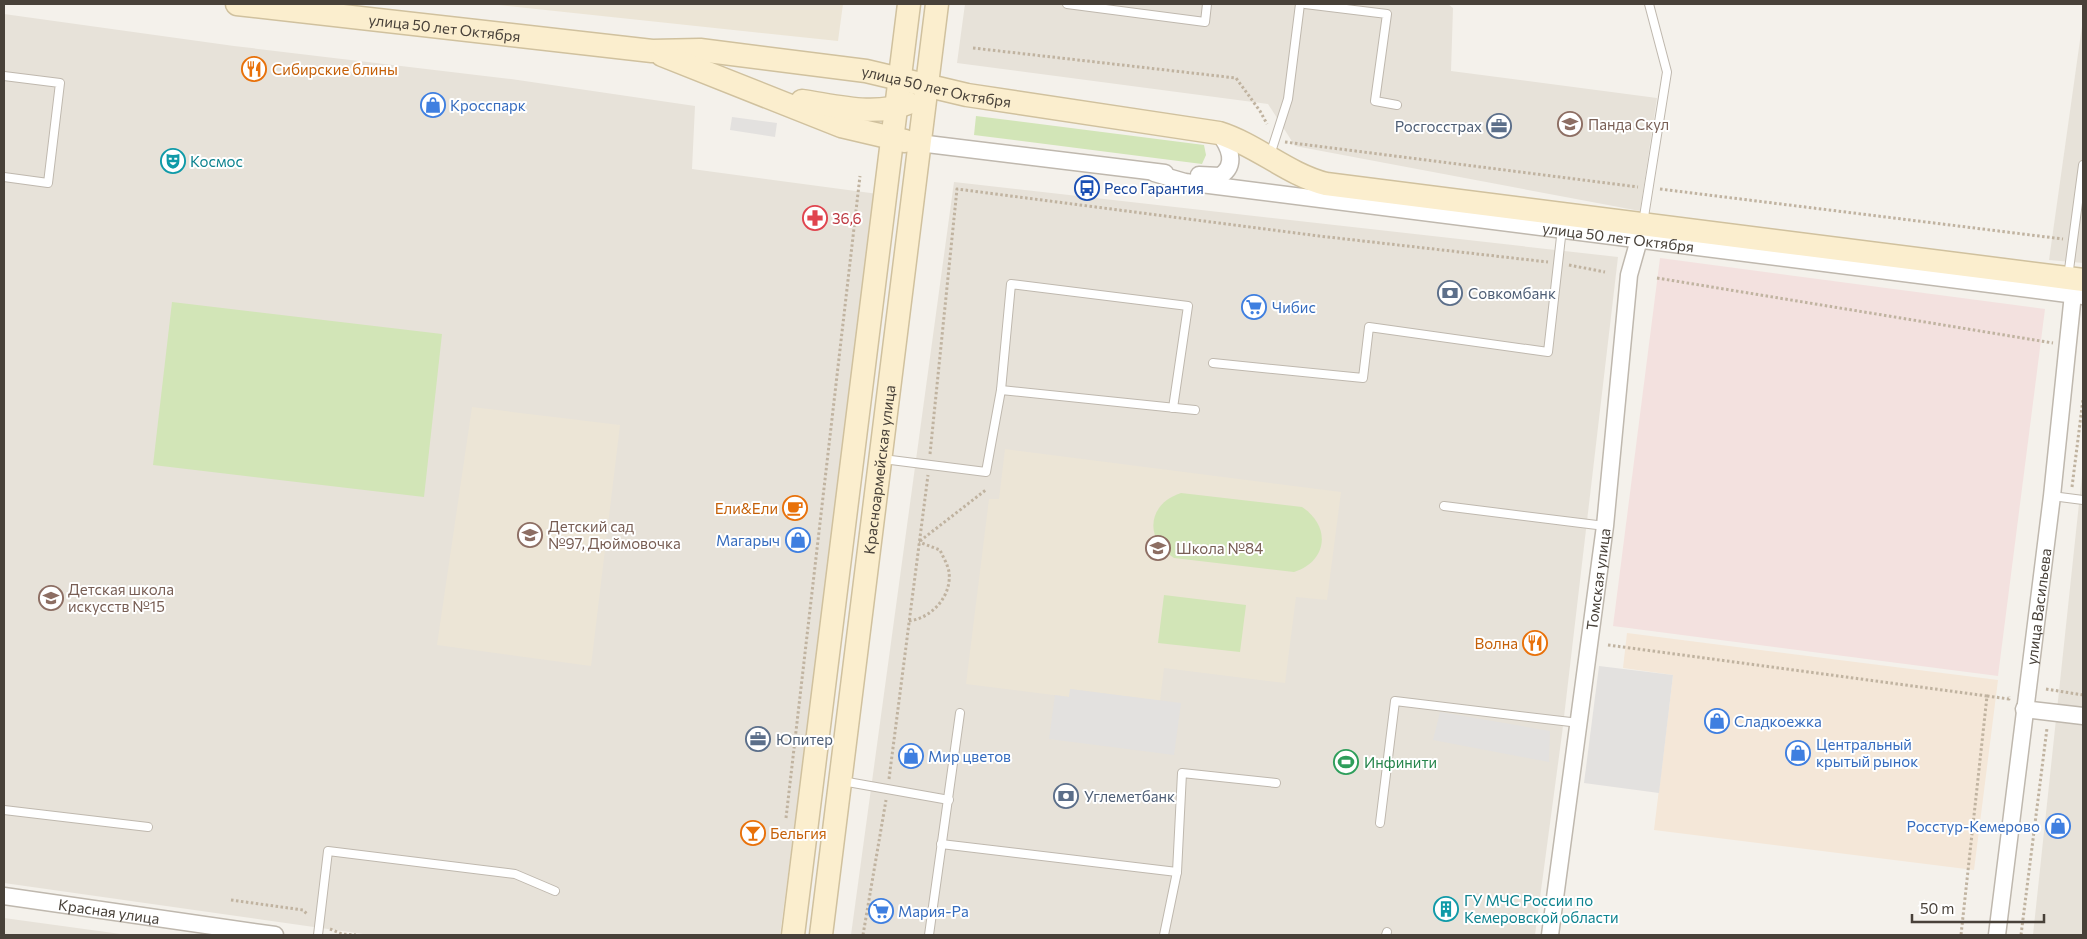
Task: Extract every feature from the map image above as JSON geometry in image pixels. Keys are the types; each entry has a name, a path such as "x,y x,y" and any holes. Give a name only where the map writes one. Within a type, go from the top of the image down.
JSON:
{"street":[{"name":"улица 50 лет Октября","path":"237,4 652,51 700,50 866,71 967,95 1219,133 1272,149 1311,180 1326,184 1563,222"},
{"name":"Красноармейская улица","path":"793,935 909,4"},
{"name":"Красноармейская улица","path":"820,935 937,4"},
{"name":"улица 50 лет Октября","path":"652,51 841,126 919,144 1154,173 1184,173 1212,177 1225,173 1230,162 1230,150 1219,133"},
{"path":"761,94 862,110 895,109 917,97 926,85"},
{"name":"улица 50 лет Октября","path":"1154,173 1185,182 1563,222 2077,287"},
{"name":"Томская улица","path":"1550,935 1605,526 1629,275 1641,232"},
{"name":"улица Васильева","path":"1997,935 2077,287"},
{"path":"2024,710 2083,716"},
{"name":"Красная улица","path":"4,896 275,935"}],"lane":[{"path":"1067,4 1205,22 1207,4"},
{"path":"1272,149 1288,99 1300,4"},
{"path":"1305,4 1387,14 1375,101 1397,105"},
{"path":"1641,232 1650,188 1666,72 1650,4"},
{"path":"4,76 60,84 48,183 4,177"},
{"path":"2077,287 2072,240 2082,184 2083,165"},
{"path":"1214,364 1363,378 1369,326 1548,352 1563,222"},
{"path":"879,458 986,472 1000,390 1011,284 1188,306 1173,408"},
{"path":"1000,390 1195,410"},
{"path":"2052,496 2083,500"},
{"path":"1444,506 1605,526"},
{"path":"1380,823 1395,701 1580,723"},
{"path":"929,935 960,713"},
{"path":"1164,935 1176,872 1182,773 1276,783"},
{"path":"839,780 948,800"},
{"path":"4,810 148,827"},
{"path":"941,844 1176,872"},
{"path":"318,935 328,851 515,874 555,892"}],"path":[{"path":"973,48 1236,78 1260,111 1272,149 1650,188 2072,240"},
{"path":"785,827 860,176"},
{"path":"863,935 888,788 929,465 957,189 1319,236 1557,263 1605,272"},
{"path":"1657,278 2054,343 2052,353"},
{"path":"2071,498 2083,399"},
{"path":"919,542 987,489"},
{"path":"909,621 923,619 936,609 948,590 949,571 940,550 919,542"},
{"path":"1608,645 2009,699 2010,690"},
{"path":"2046,685 2046,690 2083,695"},
{"path":"1960,935 1987,696"},
{"path":"2021,935 2048,724"},
{"path":"232,900 303,910 319,924 342,934 356,935"}],"shaded area":[{"path":"490,4 843,4 838,41"},
{"path":"965,4 1448,4 1453,8 1451,71 1657,98 1640,211 1295,146 1268,104 957,63"},
{"path":"4,14 234,46 511,79 695,106 692,169 878,194 780,935 370,935 4,883"},
{"path":"2083,19 2083,263 2049,260"},
{"path":"732,117 777,123 775,137 730,130"},
{"path":"954,182 1618,257 1562,734 1535,935 851,935"},
{"path":"1660,258 2045,309 1998,676 1613,626"},
{"name":"Детский сад №97, Дюймовочка","path":"472,407 620,425 591,666 437,645"},
{"name":"Школа №84","path":"1005,449 1341,492 1327,600 1296,597 1285,683 1164,668 1160,701 1071,689 1069,697 966,684 989,499 999,499"},
{"path":"2083,466 2083,935 2033,935"},
{"path":"1627,633 1998,680 1974,870 1654,830 1673,675 1623,668"},
{"path":"1599,666 1673,675 1659,793 1584,783"},
{"path":"1070,689 1181,703 1174,755 1049,739 1055,695 1069,697"},
{"path":"1440,712 1550,731 1549,762 1433,740"},
{"path":"4,918 128,935 4,935"}],"green space":[{"path":"976,116 1204,145 1206,155 1202,164 974,135"},
{"path":"172,302 442,334 424,497 153,465"},
{"path":"1181,493 1302,507 1318,524 1322,542 1319,552 1314,560 1294,572 1174,558 1164,550 1158,541 1154,532 1154,522 1156,513 1161,505"},
{"path":"1164,595 1246,605 1240,652 1158,643"}],"place":[{"name":"Сибирские блины","path":"254,69"},
{"name":"Кросспарк","path":"433,105"},
{"name":"Панда Скул","path":"1570,124"},
{"name":"Росгосстрах","path":"1499,126"},
{"name":"Космос","path":"173,161"},
{"name":"Ресо Гарантия","path":"1087,188"},
{"name":"36,6","path":"815,218"},
{"name":"Совкомбанк","path":"1450,293"},
{"name":"Чибис","path":"1254,307"},
{"name":"Ели&Ели","path":"795,508"},
{"name":"Детский сад №97, Дюймовочка","path":"530,535"},
{"name":"Магарыч","path":"798,540"},
{"name":"Школа №84","path":"1158,548"},
{"name":"Детская школа искусств №15","path":"51,598"},
{"name":"Волна","path":"1535,643"},
{"name":"Сладкоежка","path":"1717,721"},
{"name":"Юпитер","path":"758,739"},
{"name":"Центральный крытый рынок","path":"1798,753"},
{"name":"Мир цветов","path":"911,756"},
{"name":"Инфинити","path":"1346,762"},
{"name":"Углеметбанк","path":"1066,796"},
{"name":"Росстур-Кемерово","path":"2058,826"},
{"name":"Бельгия","path":"753,833"},
{"name":"ГУ МЧС России по Кемеровской области","path":"1446,909"},
{"name":"Мария-Ра","path":"881,911"}]}
